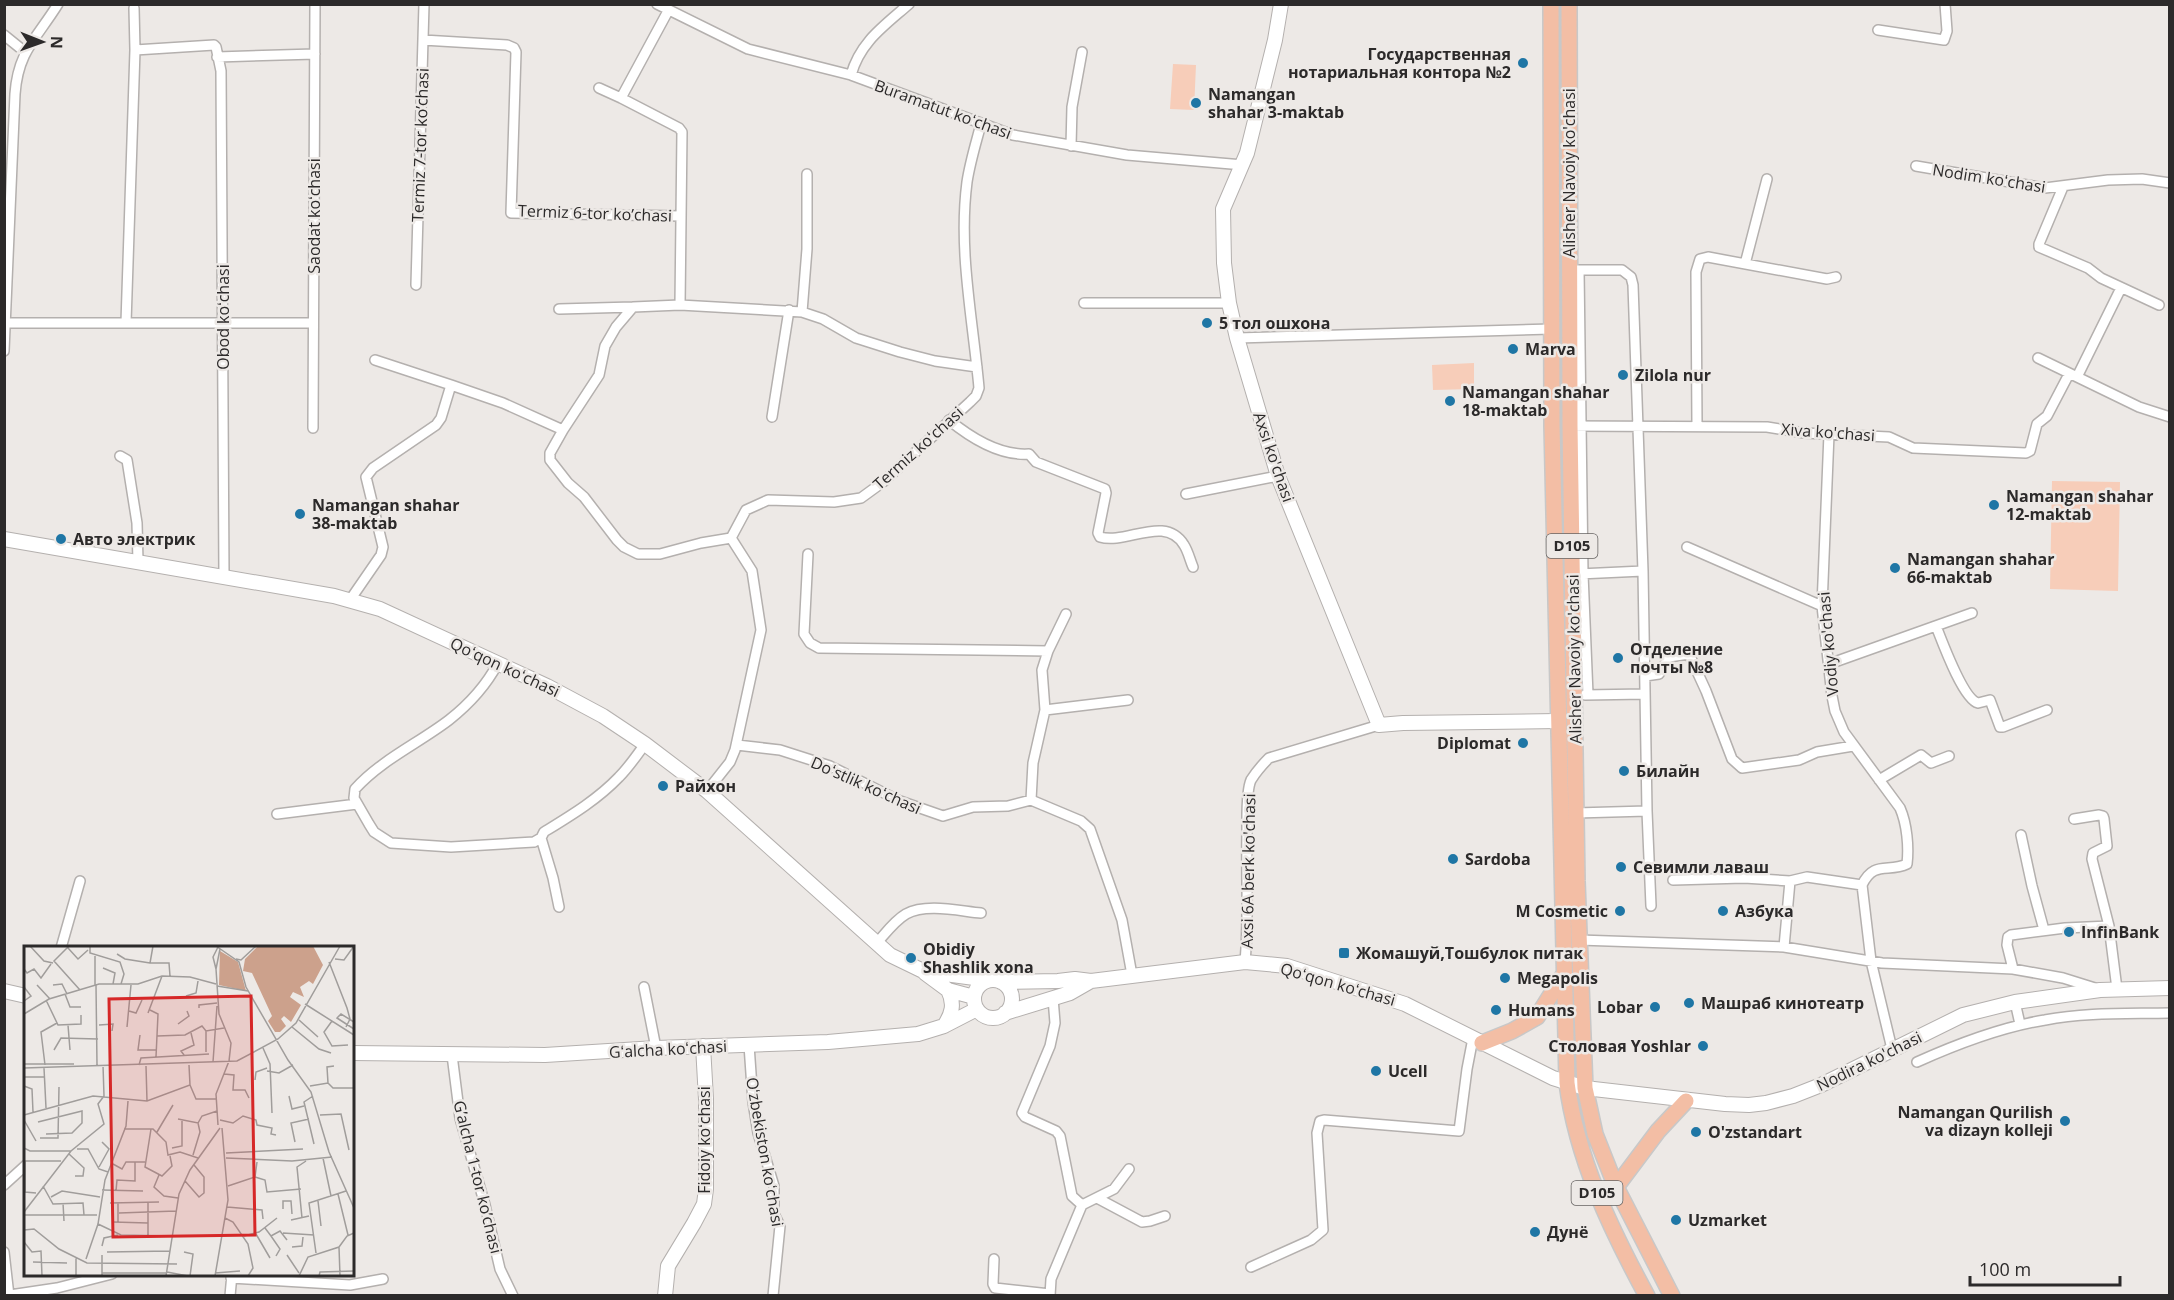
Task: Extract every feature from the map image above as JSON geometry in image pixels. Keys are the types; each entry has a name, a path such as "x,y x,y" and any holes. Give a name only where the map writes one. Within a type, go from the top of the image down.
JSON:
{"main road":[{"name":"Axsi ko'chasi","path":"1281,4 1275,40 1243,165 1223,209 1224,263 1229,303 1237,338 1278,476 1379,725"},
{"name":"Alisher Navoiy ko'chasi","path":"1551,4 1551,329 1567,1083"},
{"name":"Alisher Navoiy ko'chasi","path":"1569,4 1581,695 1576,813 1585,1088 1595,1134 1616,1187 1671,1296"},
{"name":"Qoʻqon koʻchasi","path":"4,539 350,600 380,609 547,686 603,716 645,744 707,791 890,956 923,971 948,990 976,1003"},
{"path":"1379,725 1558,721"},
{"name":"Qoʻqon koʻchasi","path":"923,971 995,981 1075,979 1091,981 1245,962 1287,966 1405,1004 1567,1083"},
{"path":"1478,1040 1512,1031 1537,1017 1564,974"},
{"path":"995,981 1006,985 1012,996 1012,1002 1005,1013 994,1018 987,1017 976,1003 979,986 995,981"},
{"name":"Qoʻqon koʻchasi","path":"1005,1013 1070,993 1091,981"},
{"name":"Nodira ko'chasi","path":"1567,1083 1585,1088 1686,1101 1749,1105 1784,1098 1821,1085 1963,1015 2015,1002 2100,990 2169,988"},
{"path":"944,1026 950,1017 953,1005 948,990"},
{"path":"4,991 24,996"},
{"name":"Gʻalcha koʻchasi","path":"354,1053 544,1055 892,1037 918,1034 944,1026 976,1003"},
{"name":"Fidoiy koʻchasi","path":"665,1296 668,1266 704,1204 707,1148 703,1046"},
{"name":"D105","path":"1567,1083 1571,1115 1584,1163 1607,1219 1647,1296"},
{"path":"1616,1187 1658,1131 1686,1101"}],"street":[{"path":"4,351 17,73 25,52 58,4"},
{"name":"Saodat koʻchasi","path":"313,428 315,4"},
{"name":"Termiz 7-tor koʼchasi","path":"416,285 424,4"},
{"name":"Buramatut koʻchasi","path":"657,4 748,49 850,75 1013,135 1127,155 1243,165"},
{"path":"850,75 856,58 866,44 909,4"},
{"path":"1878,30 1944,40 1947,32 1945,4"},
{"path":"126,323 135,50 134,8"},
{"path":"621,98 668,11"},
{"path":"4,35 25,52"},
{"name":"Termiz 6-tor koʼchasi","path":"423,40 507,45 514,48 516,52 511,213 681,216"},
{"path":"135,50 214,45 217,57 315,54"},
{"path":"1071,146 1072,106 1082,52"},
{"name":"Obod koʻchasi","path":"217,57 222,88 224,577"},
{"path":"599,88 682,130 680,305"},
{"name":"Termiz koʻchasi","path":"732,538 746,510 768,500 834,502 861,498 884,482 976,396 979,388 970,322 965,221 967,182 981,124"},
{"name":"Nodim koʻchasi","path":"1916,166 2045,188 2108,180 2142,179 2169,183"},
{"path":"802,312 807,249 807,174"},
{"path":"1745,264 1767,179"},
{"path":"2063,187 2039,247 2088,268 2101,278 2158,305"},
{"path":"1697,426 1698,263 1704,257 1708,257 1827,279 1836,277"},
{"path":"1574,270 1613,269 1627,272 1633,285 1651,906"},
{"path":"2073,376 2121,288"},
{"path":"1084,303 1229,303"},
{"path":"559,309 680,305 789,310 823,319 856,338 900,352 935,361 977,367"},
{"path":"633,307 616,327 605,346 599,375 563,430 550,453 550,460 559,473 584,497 624,547 638,555 660,555 701,543 732,538 752,571 761,630 737,745 730,762 707,791"},
{"path":"772,417 789,310"},
{"path":"6,323 313,323"},
{"path":"1237,338 1551,329"},
{"path":"2038,358 2139,407 2169,417"},
{"path":"375,360 503,403 563,430"},
{"name":"Xiva ko'chasi","path":"1576,426 1767,427 1804,433 1889,437 1913,448 2026,453 2033,447 2037,424 2047,416 2073,376"},
{"path":"350,600 384,547 366,477 373,468 436,425 441,418 451,386"},
{"path":"949,420 970,436 995,448 1029,454 1036,462 1105,489 1098,533 1100,537 1127,537 1156,530 1167,532 1178,538 1184,545 1193,567"},
{"name":"Vodiy ko'chasi","path":"1829,434 1822,606 1835,711 1853,746 1904,817 1907,864 1872,871 1862,885"},
{"path":"120,456 127,460 137,523 138,562"},
{"path":"1186,494 1278,476"},
{"path":"1687,547 1822,606"},
{"path":"808,554 804,634 810,643 819,648 1048,651"},
{"path":"1578,574 1643,571"},
{"path":"1829,664 1972,613"},
{"path":"1066,614 1048,651 1042,670 1045,710 1034,763 1031,800 1081,821 1090,829 1122,920 1132,975"},
{"path":"1936,626 1954,672 1973,701 1978,703 1990,700 2000,727 2003,728 2047,710"},
{"path":"1645,676 1659,674 1669,657 1689,654 1732,759 1742,768 1799,760 1817,752 1853,746"},
{"path":"498,663 482,687 451,718 383,764 357,786 354,795 357,804 374,832 391,843 399,845 451,847 534,842 541,838 544,832 605,790 621,775 645,744"},
{"path":"1581,695 1645,694"},
{"path":"1045,710 1128,700"},
{"name":"Axsi 6А berk ko'chasi","path":"1245,962 1248,933 1247,816 1250,782 1260,766 1269,758 1379,725"},
{"name":"Doʻstlik koʻchasi","path":"737,745 780,750 830,766 900,801 943,816 973,807 1008,806 1031,800"},
{"path":"1879,780 1921,755 1931,762 1949,756"},
{"path":"277,814 357,804"},
{"path":"1576,813 1647,811"},
{"path":"2074,819 2103,816 2108,846 2093,853 2092,859 2109,926 2117,989"},
{"path":"2021,835 2044,930"},
{"path":"541,838 559,907"},
{"path":"1673,880 1744,878 1790,881 1807,877 1862,885 1871,961 1892,1049"},
{"path":"62,946 80,881"},
{"path":"1784,947 1790,881"},
{"path":"876,944 907,913 934,909 981,913"},
{"path":"2013,969 2007,945 2008,937 2044,930 2109,926"},
{"path":"1579,940 1784,947 1897,965 2013,969 2063,978 2100,990"},
{"path":"644,987 656,1048"},
{"path":"1053,998 1054,1023 1050,1046 1022,1113 1025,1117 1056,1131 1060,1136 1072,1196 1082,1205"},
{"path":"2015,1002 2020,1024"},
{"path":"1917,1062 1941,1051 2020,1024 2084,1015 2169,1013"},
{"path":"1251,1267 1311,1240 1323,1230 1317,1133 1320,1121 1459,1131 1467,1069 1478,1040"},
{"name":"Oʻzbekiston koʻchasi","path":"748,1045 758,1133 774,1186 774,1214 780,1226 773,1296"},
{"name":"Gʼalcha 1-tor koʼchasi","path":"452,1055 460,1118 485,1205 500,1269 513,1296"},
{"path":"4,1185 24,1166"},
{"path":"994,1260 993,1284 995,1288 1050,1295 1051,1279 1082,1205 1114,1189 1129,1169"},
{"path":"1097,1198 1142,1222 1165,1215"},
{"path":"4,1252 10,1295 57,1288 108,1276"},
{"path":"230,1296 231,1276 339,1285 383,1279"},
{"path":"338,1296 339,1285"}],"shaded area":[{"path":"1173,64 1196,65 1194,110 1170,109"},
{"path":"1474,363 1474,389 1433,390 1432,365"},
{"path":"2052,481 2120,482 2118,591 2050,589"}],"place":[{"name":"Государственная нотариальная контора №2","path":"1523,63"},
{"name":"Namangan shahar 3-maktab","path":"1196,103"},
{"name":"5 тол ошхона","path":"1207,323"},
{"name":"Marva","path":"1513,349"},
{"name":"Zilola nur","path":"1623,375"},
{"name":"Namangan shahar 18-maktab","path":"1450,401"},
{"name":"Namangan shahar 12-maktab","path":"1994,505"},
{"name":"Namangan shahar 38-maktab","path":"300,514"},
{"name":"Авто электрик","path":"61,539"},
{"name":"Namangan shahar 66-maktab","path":"1895,568"},
{"name":"Отделение почты №8","path":"1618,658"},
{"name":"Diplomat","path":"1523,743"},
{"name":"Билайн","path":"1624,771"},
{"name":"Райхон","path":"663,786"},
{"name":"Sardoba","path":"1453,859"},
{"name":"Севимли лаваш","path":"1621,867"},
{"name":"M Cosmetic","path":"1620,911"},
{"name":"Азбука","path":"1723,911"},
{"name":"InfinBank","path":"2069,932"},
{"name":"Жомашуй,Тошбулок питак","path":"1344,953"},
{"name":"Obidiy Shashlik xona","path":"911,958"},
{"name":"Megapolis","path":"1505,978"},
{"name":"Машраб кинотеатр","path":"1689,1003"},
{"name":"Lobar","path":"1655,1007"},
{"name":"Humans","path":"1496,1010"},
{"name":"Столовая Yoshlar","path":"1703,1046"},
{"name":"Ucell","path":"1376,1071"},
{"name":"Namangan Qurilish va dizayn kolleji","path":"2065,1121"},
{"name":"O'zstandart","path":"1696,1132"},
{"name":"Uzmarket","path":"1676,1220"},
{"name":"Дунё","path":"1535,1232"}]}
